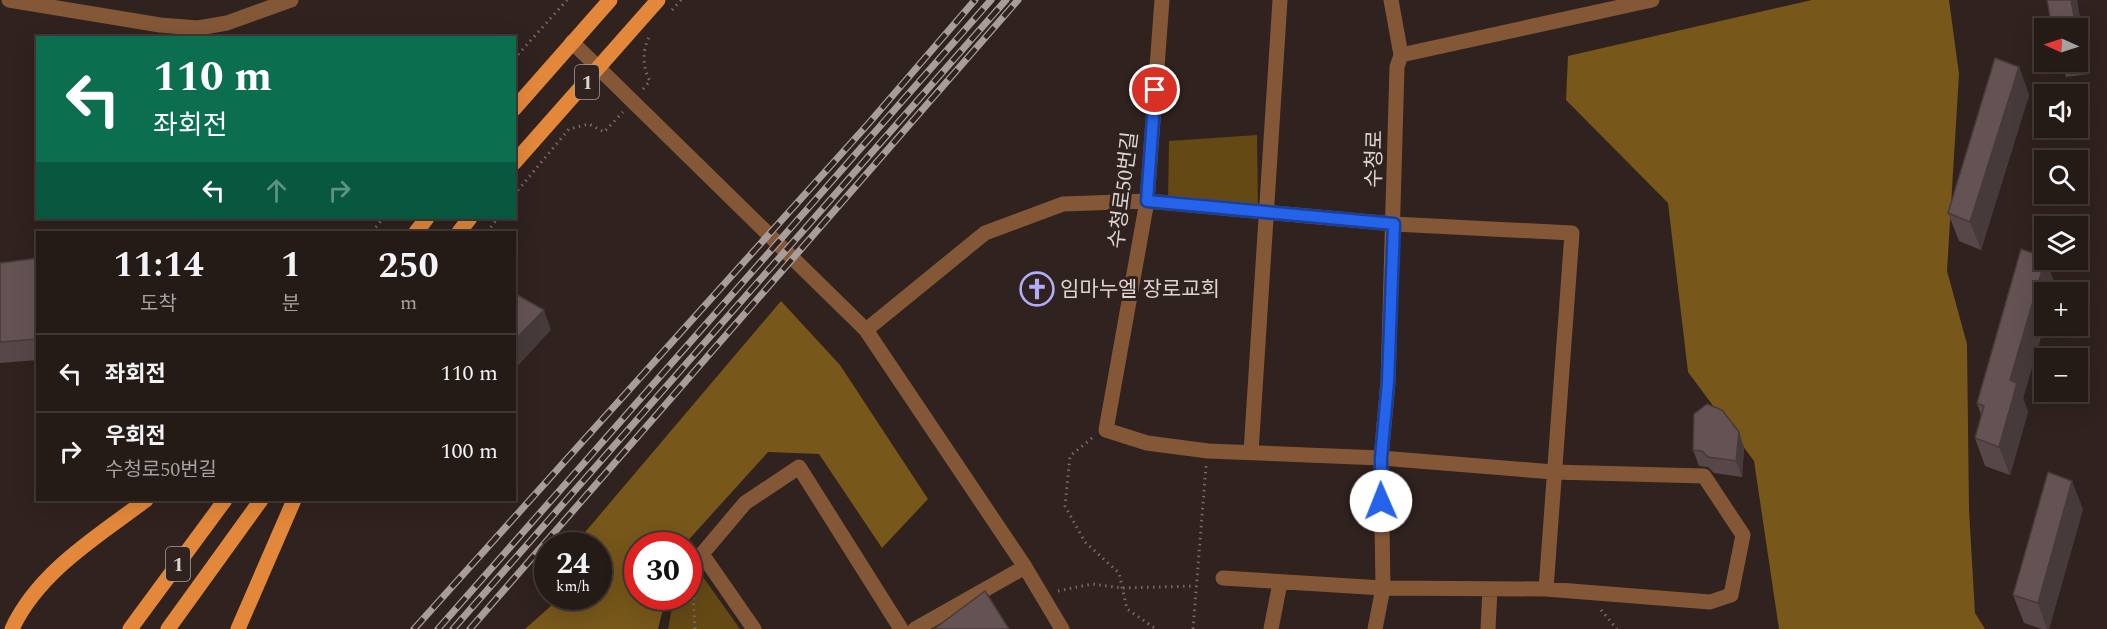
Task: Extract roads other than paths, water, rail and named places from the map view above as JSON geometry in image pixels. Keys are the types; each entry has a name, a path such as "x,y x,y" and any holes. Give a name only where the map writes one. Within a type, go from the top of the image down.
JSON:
{"main road":[{"name":"1","path":"516,161 658,0"},
{"name":"1","path":"516,107 604,2"},
{"path":"417,231 426,219"},
{"path":"460,231 469,219"},
{"path":"19,627 45,580 81,548 145,501"},
{"name":"1","path":"130,629 224,501"},
{"name":"1","path":"168,629 260,501"},
{"path":"238,629 294,501"}],"street":[{"path":"9,0 160,25 198,28 227,23 291,0"},
{"name":"수청로50번길","path":"1162,0 1147,201 1106,430 1147,444 1208,451 1251,452"},
{"path":"1223,578 1383,588 1546,588 1588,594 1710,602 1731,595 1743,535 1704,476 1553,472 1381,458 1251,452 1280,0"},
{"path":"1391,0 1401,55 1652,0"},
{"path":"572,42 866,330 1025,567 1062,629"},
{"name":"수청로","path":"1375,629 1383,588 1381,458 1388,382 1394,224 1396,67 1401,55"},
{"path":"866,330 985,233 1064,204 1147,201 1267,214 1394,224 1572,233 1546,588"},
{"path":"754,629 702,554 745,503 799,467 901,629"},
{"path":"915,629 1025,567"},
{"path":"1271,629 1280,583"},
{"path":"1488,629 1490,589"}],"railway":[{"path":"414,629 869,123 975,0"},
{"path":"438,629 991,0"},
{"path":"453,629 1006,0"},
{"path":"470,629 1018,0"}],"place":[{"name":"임마누엘 장로교회","path":"1037,289"}]}
